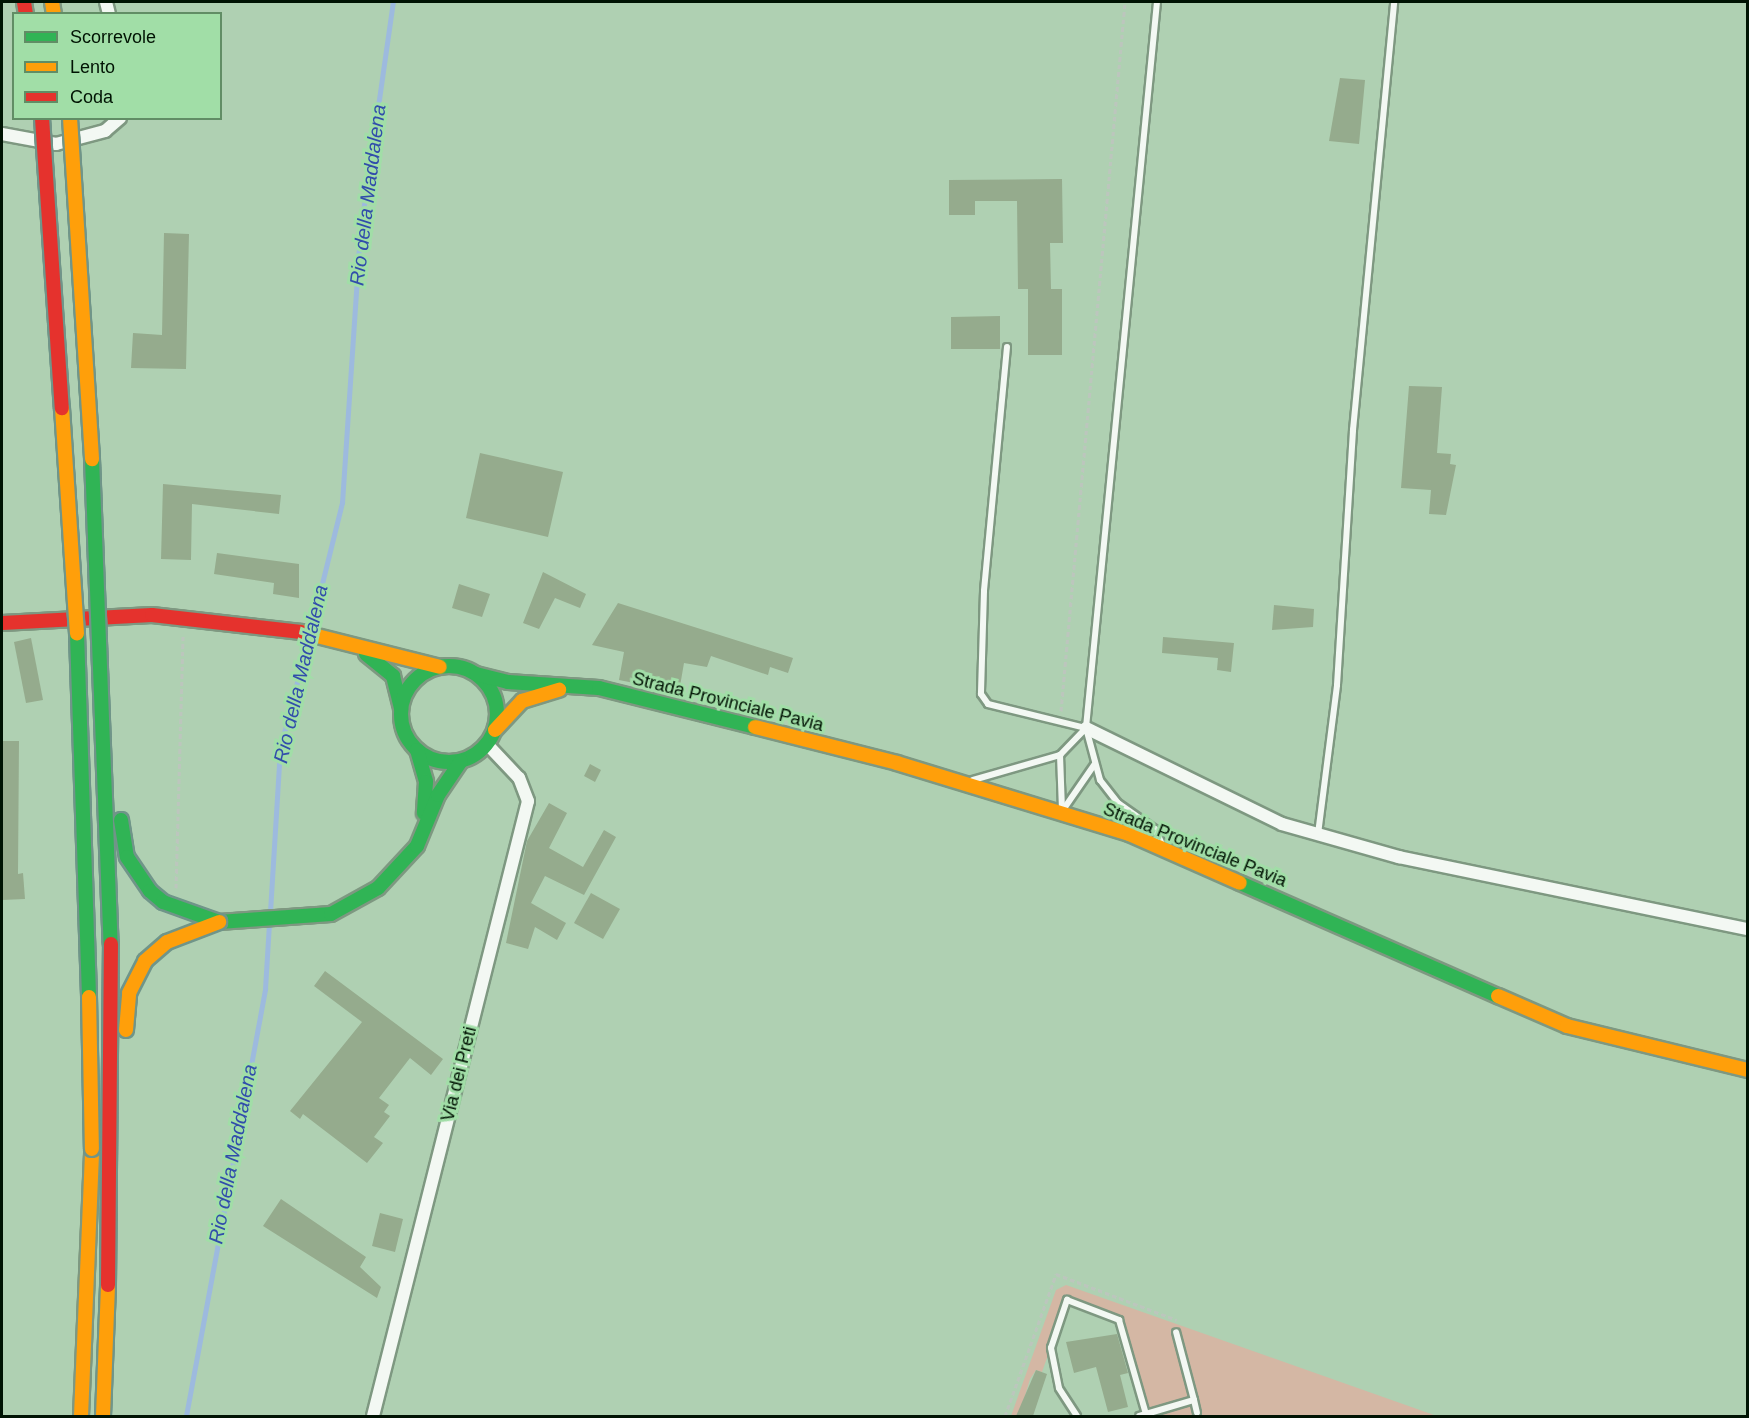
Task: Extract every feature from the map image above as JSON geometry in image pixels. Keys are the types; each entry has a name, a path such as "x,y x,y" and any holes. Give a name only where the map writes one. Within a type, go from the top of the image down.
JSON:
{"main road":[{"path":"42,120 72,515 89,887 92,1149 81,1416"},
{"path":"70,120 105,701 114,1149 103,1416"},
{"name":"Strada Provinciale Pavia","path":"2,623 152,615 283,627 508,682 579,686 961,783 1062,813 1164,849 1567,1026 1748,1070"},
{"name":"Strada Provinciale Pavia","path":"322,635 388,669 398,688 408,739 417,750 427,794 417,846"},
{"path":"401,711 411,685 440,666"},
{"path":"476,674 496,705 490,738"},
{"name":"Strada Provinciale Pavia","path":"461,761 490,738 522,702 579,686"},
{"path":"105,701 118,740 127,857 163,902 219,922"},
{"path":"417,750 430,759 461,761"},
{"path":"114,1149 125,1123 129,993 145,961 167,942 219,922 302,919 331,914 378,888 417,846 438,795 461,761"}],"street":[{"path":"2,134 56,144 105,131 118,120"},
{"path":"1086,728 1253,813 1318,835 1399,857 1748,928"},
{"name":"Via dei Preti","path":"373,1416 528,801 519,778 490,738"}],"lane":[{"path":"1157,2 1086,728 1094,765 1118,802 1155,829 1164,849"},
{"path":"1318,835 1337,685 1353,430 1394,2"},
{"path":"1007,347 984,591 981,694 988,704 1086,728"},
{"path":"961,783 1060,755 1086,728"},
{"path":"1060,755 1062,813"},
{"path":"1062,813 1073,788 1094,765"},
{"path":"1077,1416 1059,1388 1051,1348 1067,1300 1119,1320 1143,1415 1194,1400"},
{"path":"1176,1332 1197,1413"}],"path":[{"path":"1060,720 1125,2"}],"shaded area":[{"path":"1066,1285 1436,1416 1139,1416 1146,1415 1119,1320 1067,1301 1042,1372 1036,1370 1030,1379 1019,1416 1011,1416 1056,1290"}],"building":[{"path":"1340,78 1365,80 1359,144 1329,141"},
{"path":"1062,179 1063,243 1050,243 1051,289 1062,289 1062,355 1028,355 1028,289 1018,289 1017,201 975,201 975,215 949,215 949,180"},
{"path":"164,233 189,234 186,369 131,368 133,333 162,335"},
{"path":"1000,316 1000,349 951,349 951,317"},
{"path":"1409,386 1442,387 1437,453 1451,454 1450,464 1456,465 1446,515 1429,514 1431,490 1401,488"},
{"path":"480,453 563,472 548,537 466,518"},
{"path":"163,484 281,495 279,514 192,504 191,560 161,559"},
{"path":"217,553 299,564 299,598 273,594 274,583 214,574"},
{"path":"543,572 586,594 580,608 555,598 539,629 523,623"},
{"path":"459,584 490,594 482,617 452,608"},
{"path":"618,603 793,658 788,673 770,667 768,675 711,656 707,667 684,663 679,692 619,680 624,652 592,645"},
{"path":"1274,605 1314,609 1313,627 1272,630"},
{"path":"1163,637 1234,643 1231,672 1217,670 1218,658 1162,653"},
{"path":"31,638 43,700 26,703 14,642"},
{"path":"2,741 19,741 18,874 23,873 25,899 2,900"},
{"path":"590,764 601,770 595,782 584,776"},
{"path":"549,803 567,813 549,848 583,867 604,830 616,837 584,895 545,876 531,903 566,923 557,940 535,927 528,949 506,943 527,841"},
{"path":"591,893 620,909 603,939 574,923"},
{"path":"325,971 443,1059 431,1075 410,1058 379,1098 389,1105 384,1112 390,1116 374,1137 383,1143 367,1163 303,1114 300,1119 290,1111 362,1022 314,986"},
{"path":"281,1199 366,1257 360,1267 381,1287 377,1298 263,1226"},
{"path":"380,1213 403,1219 395,1252 372,1246"},
{"path":"1117,1334 1128,1373 1120,1375 1128,1407 1108,1412 1096,1367 1074,1373 1066,1342"},
{"path":"1036,1370 1047,1374 1033,1416 1016,1416"}],"waterway":[{"name":"Rio della Maddalena","path":"311,628 342,503 360,233 393,2"},
{"name":"Rio della Maddalena","path":"270,912 280,749 308,639"},
{"name":"Rio della Maddalena","path":"186,1416 265,989 269,923"}],"traffic: fast":[{"path":"92,459 111,944"},
{"path":"77,634 89,997"},
{"path":"366,654 393,676 401,709"},
{"path":"449,666 467,670 483,680 493,696 497,714 493,732 483,748 467,758 449,762 431,758 415,748 405,732 401,714 405,696 415,680 431,670 449,666"},
{"path":"476,674 508,682 599,688 755,727"},
{"path":"417,750 426,782 424,813"},
{"path":"219,922 331,914 378,888 417,846 438,795 461,761"},
{"path":"121,820 127,857 150,891 163,902 219,922"},
{"path":"1240,883 1498,996"}],"traffic: slow":[{"path":"52,2 54,12"},
{"path":"70,120 92,459"},
{"path":"62,408 77,634"},
{"path":"301,632 440,667"},
{"path":"495,730 522,701 559,690"},
{"path":"755,727 897,763 1129,834 1240,883"},
{"path":"126,1030 129,993 145,961 167,942 219,922"},
{"path":"1498,996 1567,1026 1748,1070"},
{"path":"89,997 92,1149"},
{"path":"81,1416 92,1149"},
{"path":"103,1416 108,1285"}],"traffic: jam":[{"path":"24,2 26,12"},
{"path":"42,120 62,408"},
{"path":"2,623 152,615 301,632"},
{"path":"108,1285 111,944"}]}
